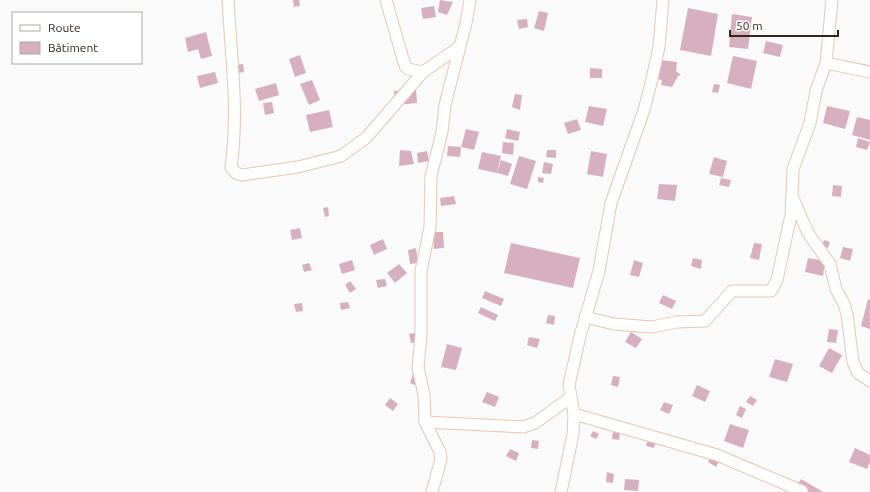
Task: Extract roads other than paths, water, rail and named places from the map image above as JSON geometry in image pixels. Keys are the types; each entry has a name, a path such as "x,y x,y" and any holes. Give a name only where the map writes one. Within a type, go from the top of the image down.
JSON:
{"street":[{"path":"228,0 234,78 236,139 231,168 236,173 242,175 298,167 341,156 366,138 423,72 459,47"},
{"path":"386,0 405,66 408,69 423,72"},
{"path":"432,492 441,459 440,452 425,422 424,395 418,368 421,335 421,271 430,227 431,176 442,132 445,105 466,23 470,0"},
{"path":"561,492 573,434 574,414 570,385 585,317 599,271 611,203 644,110 652,79 659,47 662,0"},
{"path":"585,317 614,324 652,327 677,322 705,322 732,291 771,291 777,280 790,215 793,170 810,122 816,91 826,63 832,0"},
{"path":"826,63 870,72"},
{"path":"792,196 808,233 830,264 836,289 844,304 847,314 853,362 858,373 870,381"},
{"path":"425,422 523,427 535,423 571,397"},
{"path":"574,414 717,455 802,491"}]}
